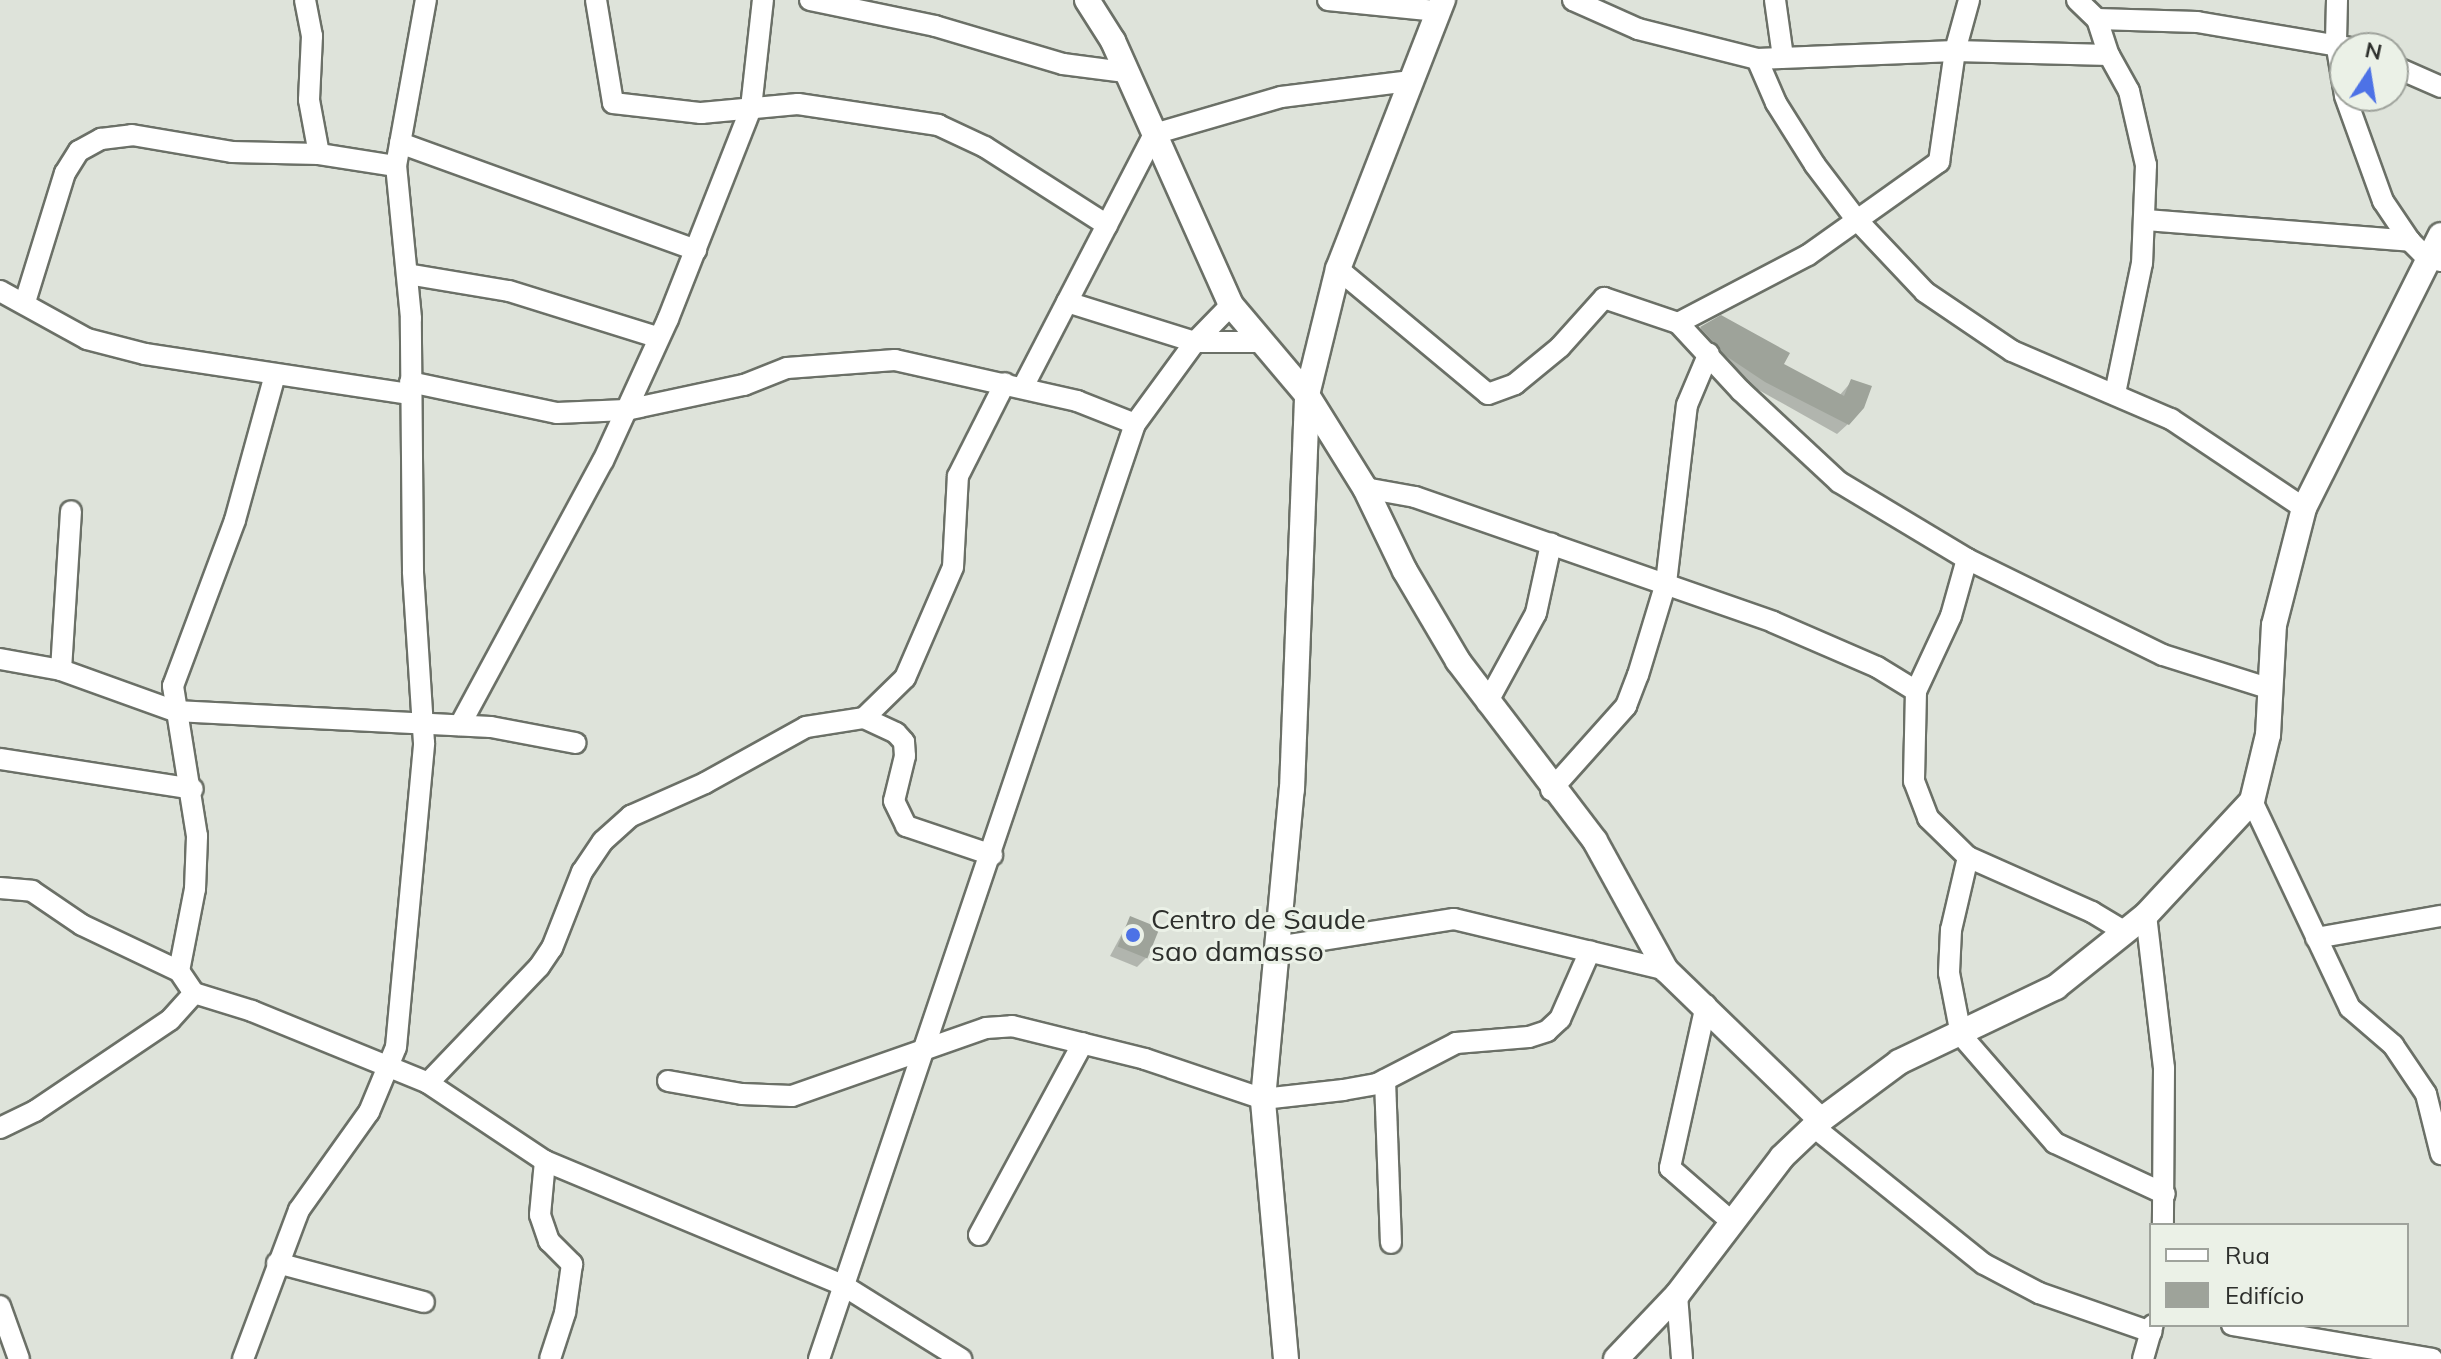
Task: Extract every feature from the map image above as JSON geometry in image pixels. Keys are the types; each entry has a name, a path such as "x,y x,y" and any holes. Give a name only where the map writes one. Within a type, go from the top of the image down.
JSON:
{"street":[{"path":"305,0 312,36 309,100 319,154"},
{"path":"243,1359 299,1210 369,1112 392,1066 419,802 422,722 407,274 396,166 426,0"},
{"path":"596,0 613,103 701,113 775,103 828,107 938,125 975,141 1107,225"},
{"path":"460,725 626,410 696,250 751,108 763,0"},
{"path":"810,0 935,26 1063,64 1125,72"},
{"path":"1286,1359 1263,1099 1292,789 1307,395 1338,269 1440,5 1328,0"},
{"path":"1573,0 1638,29 1757,59 1955,51 2109,55"},
{"path":"1775,0 1783,57"},
{"path":"1678,323 1808,255 1939,162 1955,51 1969,0"},
{"path":"2077,0 2097,19 2109,55 2129,91 2143,151 2146,220 2133,323 2115,393"},
{"path":"2337,0 2341,32"},
{"path":"1095,1 1231,305 1257,342 1307,395 1365,488 1405,571 1487,703 1551,790 1595,841 1666,970 1706,1005 1817,1124 1984,1264 2039,1293 2152,1328 2143,1359"},
{"path":"2097,19 2197,22 2329,43"},
{"path":"1757,59 1776,103 1856,219 1925,292 1966,325 2012,351 2171,419 2304,508"},
{"path":"2409,73 2441,87"},
{"path":"428,1083 539,967 552,948 582,872 603,841 631,816 705,783 806,727 864,718 905,678 953,567 958,476 1067,302 1154,134 1269,99 1409,81"},
{"path":"2351,112 2383,201 2426,254"},
{"path":"25,302 65,173 79,151 101,139 132,135 232,152 319,154 396,166"},
{"path":"400,143 696,250"},
{"path":"2146,220 2426,254"},
{"path":"1616,1359 1677,1295 1782,1157 1817,1124 1899,1062 2056,987 2146,915 2252,801 2268,735 2274,625 2304,508 2426,254 2441,235"},
{"path":"1338,269 1488,394 1515,384 1560,347 1604,298 1678,323 1839,482 1967,559 2163,655 2271,689"},
{"path":"407,274 509,291 657,337"},
{"path":"0,291 25,302 87,339 145,354 275,375 410,388 557,413 626,410 729,389 787,368 895,360 1014,385 1105,409 1135,424"},
{"path":"1067,302 1195,342 1257,342"},
{"path":"819,1359 919,1053 992,855 1135,424 1195,342 1231,305"},
{"path":"1551,790 1626,706 1666,583 1687,405 1709,353"},
{"path":"179,971 195,889 193,789 175,711 173,686 186,644 235,520 275,375"},
{"path":"1365,488 1415,497 1773,622 1877,667 1916,691"},
{"path":"61,670 71,511"},
{"path":"1487,703 1536,613 1551,544"},
{"path":"1967,559 1951,616 1916,691 1914,781 1928,818 1968,857 2092,912 2125,932"},
{"path":"0,659 61,670 175,711 460,725 576,743"},
{"path":"864,718 904,742 894,801 906,826 992,855"},
{"path":"0,759 193,789"},
{"path":"2252,801 2350,1008 2393,1045 2426,1094 2441,1154"},
{"path":"1968,857 1951,930 1949,973 1961,1035 2055,1143 2165,1194"},
{"path":"0,888 32,891 82,925 179,971 194,993 392,1066 428,1083 545,1161 841,1284 961,1359"},
{"path":"2146,915 2164,1068 2163,1223"},
{"path":"2316,938 2441,916"},
{"path":"1277,947 1454,919 1666,970"},
{"path":"668,1081 742,1094 792,1096 986,1028 1012,1026 1083,1043 1263,1099 1343,1090 1385,1080 1456,1043 1529,1037 1547,1031 1560,1019 1590,951"},
{"path":"0,1128 35,1111 170,1020 194,993"},
{"path":"1706,1005 1670,1168 1732,1222"},
{"path":"979,1235 1083,1043"},
{"path":"1385,1080 1391,1243"},
{"path":"545,1161 540,1215 549,1241 572,1264 565,1313 550,1359"},
{"path":"277,1263 424,1302"},
{"path":"1677,1295 1682,1359"},
{"path":"0,1306 19,1359"},
{"path":"2244,1327 2432,1359"}],"building":[{"path":"1721,315 1790,353 1784,364 1844,396 1851,379 1872,386 1864,408 1849,425 1765,382 1726,356 1700,327"},
{"path":"1130,916 1160,928 1147,959 1118,947"}],"place":[{"name":"Centro de Saude sao damasso","path":"1133,935"}]}
